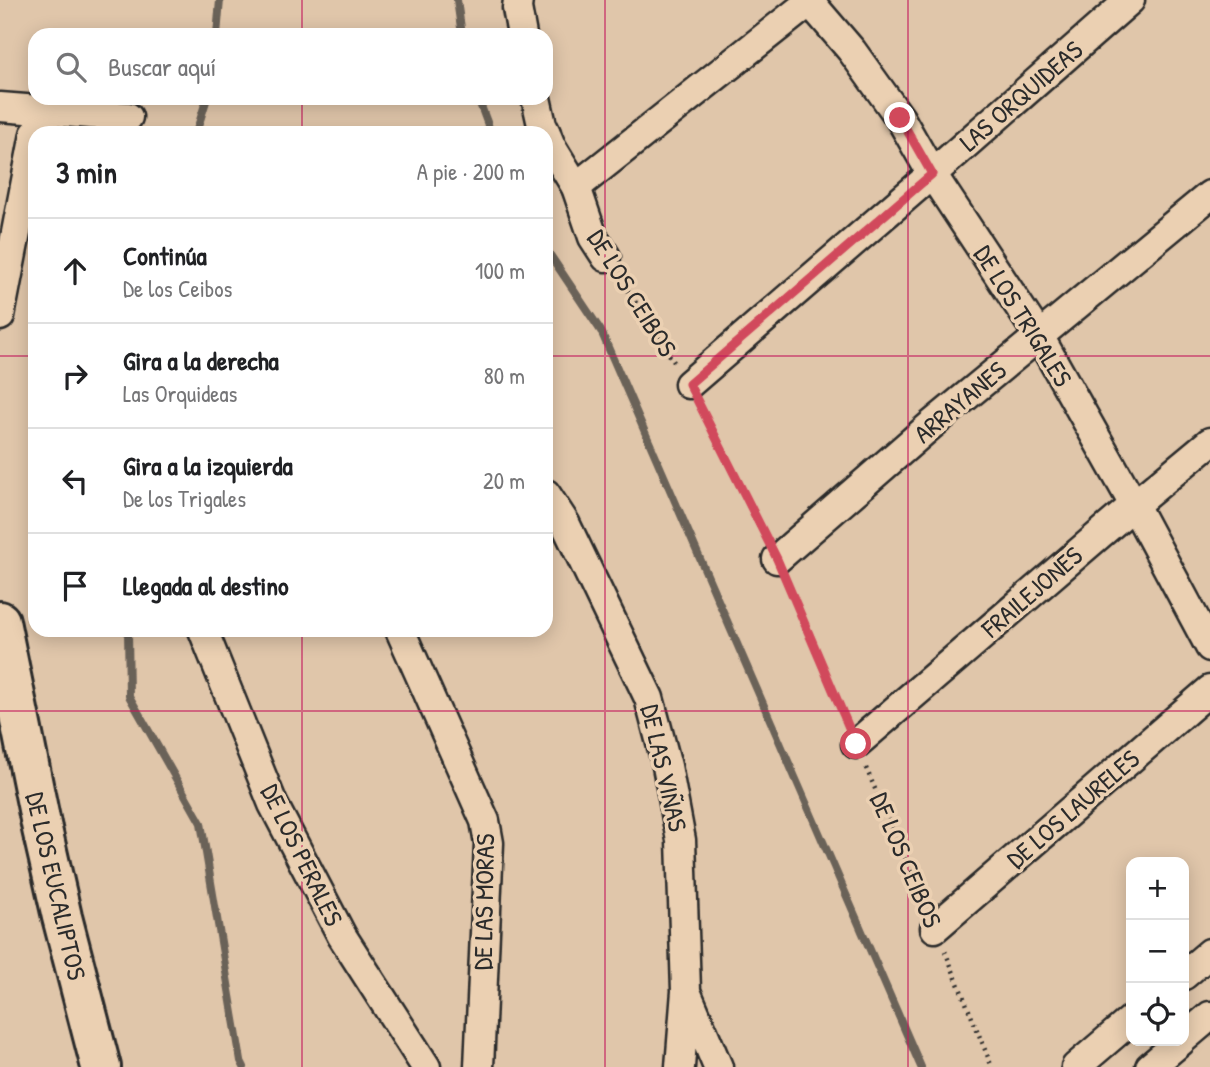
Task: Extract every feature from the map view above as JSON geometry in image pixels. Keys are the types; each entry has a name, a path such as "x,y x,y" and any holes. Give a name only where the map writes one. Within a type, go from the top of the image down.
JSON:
{"street":[{"path":"518,0 521,28"},
{"name":"LAS ORQUIDEAS","path":"689,384 1130,0"},
{"path":"576,187 811,1"},
{"name":"DE LOS TRIGALES","path":"811,1 852,51 900,118 932,174 1039,336 1210,647"},
{"name":"DE LOS CEIBOS","path":"538,105 542,126"},
{"path":"0,107 37,125 128,117"},
{"name":"DE LOS CEIBOS","path":"553,149 576,187 593,237 606,257"},
{"path":"0,316 28,171"},
{"name":"ARRAYANES","path":"777,559 930,426 1210,195"},
{"name":"FRAILEJONES","path":"856,744 1210,442"},
{"name":"DE LAS VIÑAS","path":"553,505 565,523 649,698 667,766 681,840 686,991 680,1067"},
{"name":"DE LOS EUCALIPTOS","path":"0,621 44,842 101,1067"},
{"name":"DE LOS PERALES","path":"207,637 279,816 342,936 426,1067"},
{"name":"DE LAS MORAS","path":"403,637 488,831 479,1067"},
{"name":"DE LOS LAURELES","path":"935,928 1210,690"},
{"path":"1189,971 1210,953"},
{"path":"686,991 718,1067"},
{"path":"1189,1034 1210,1016"},
{"path":"1076,1067 1126,1024"},
{"path":"1150,1067 1175,1046"}],"path":[{"name":"DE LOS CEIBOS","path":"606,257 689,384 777,559 992,1067"}],"waterway":[{"path":"218,28 220,0"},
{"path":"457,0 461,28"},
{"path":"198,126 205,105"},
{"path":"481,105 488,126"},
{"path":"553,259 601,331 921,1067"},
{"path":"128,637 129,696 201,823 244,1067"}],"route":[{"path":"856,744 777,559 689,384 932,174 900,118"}]}
